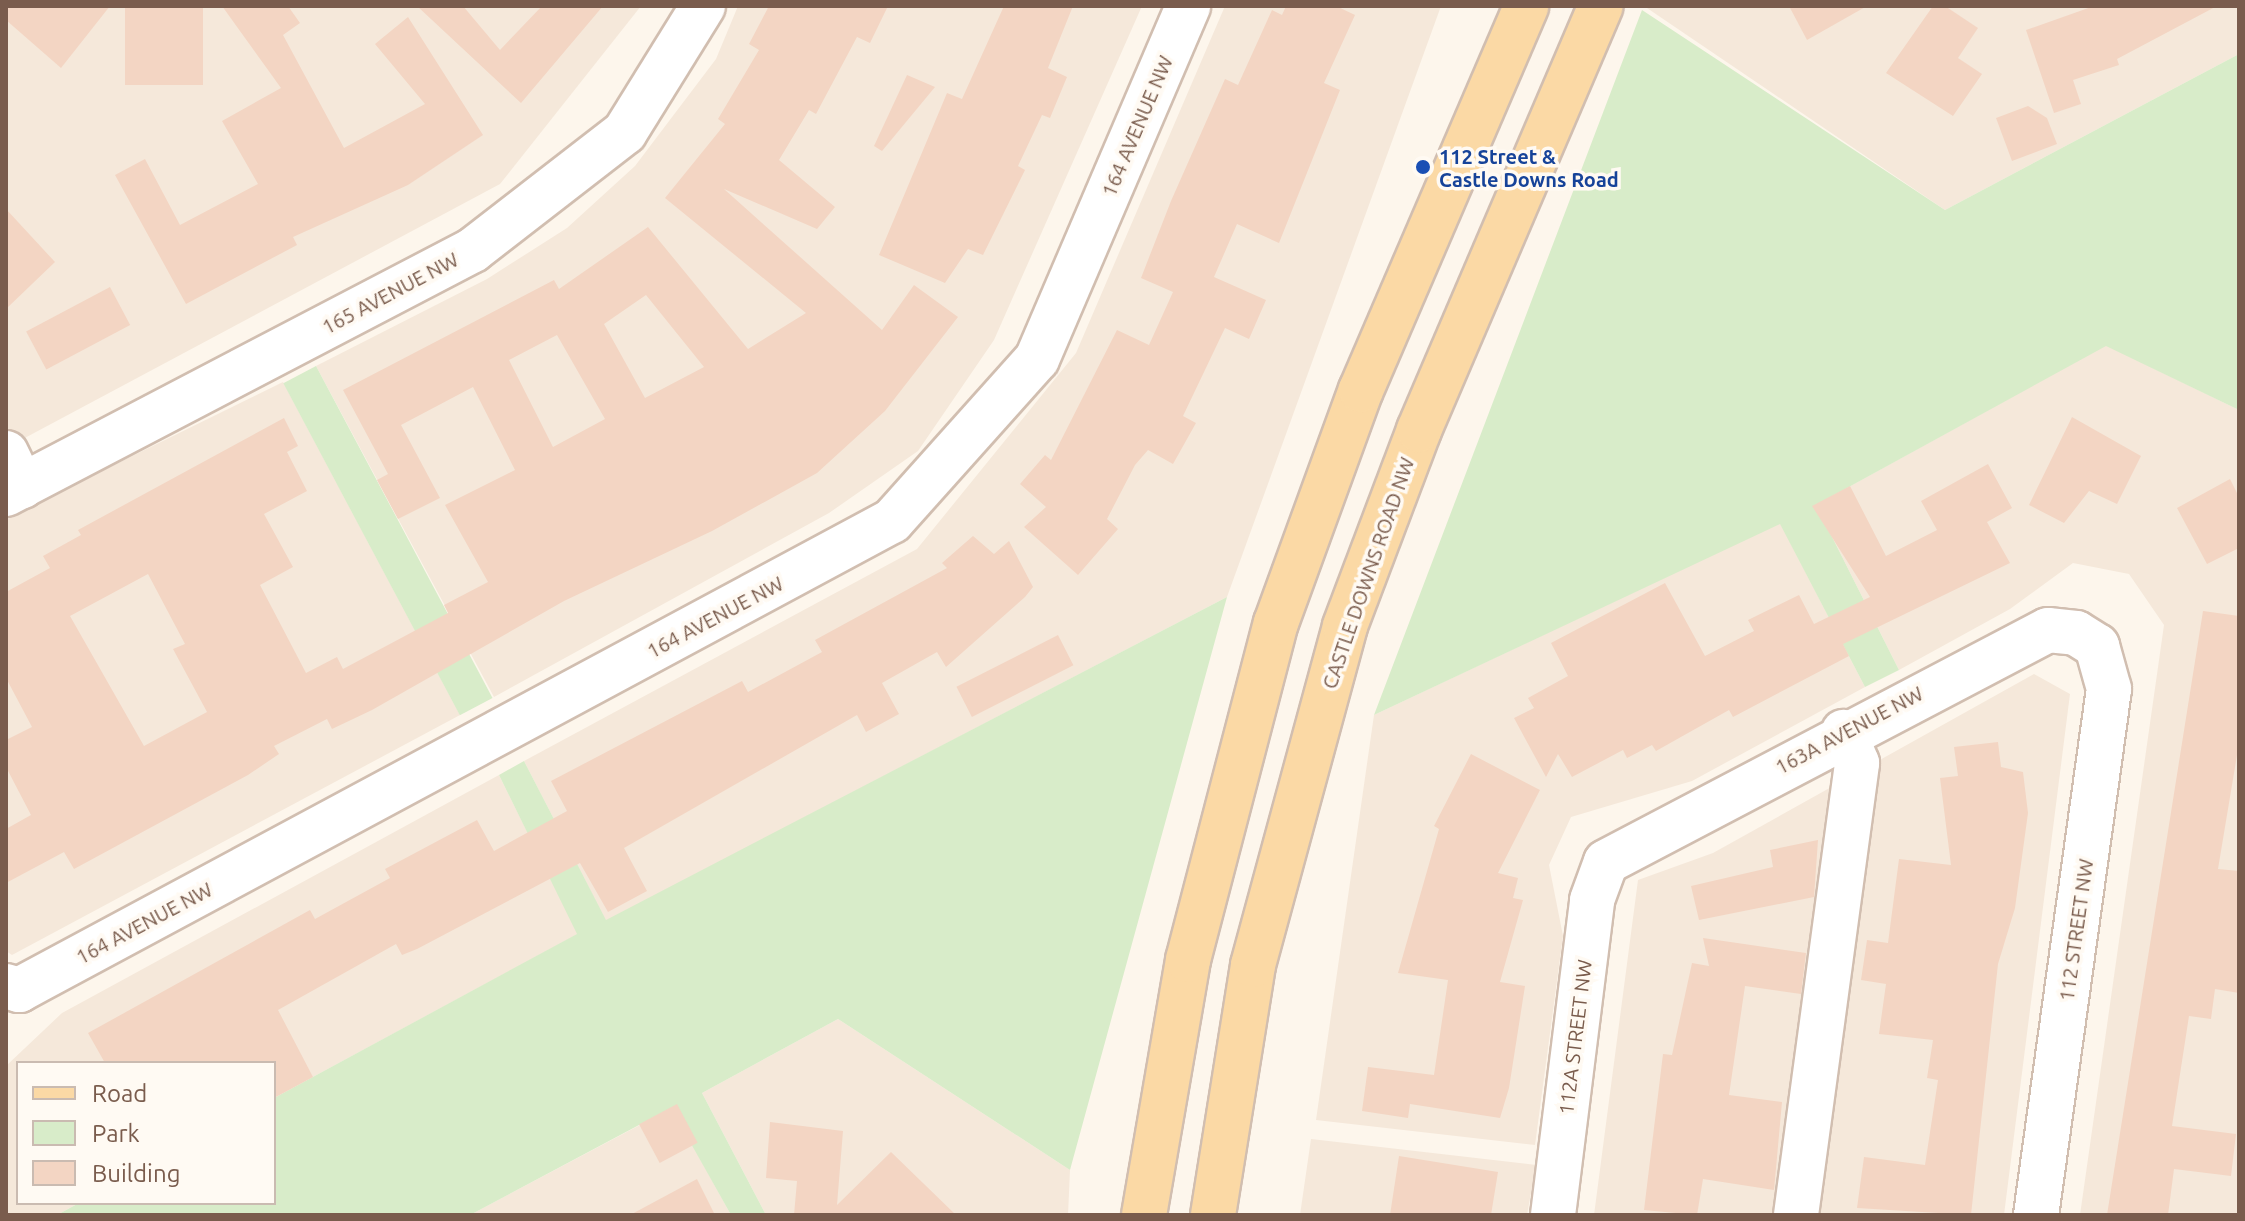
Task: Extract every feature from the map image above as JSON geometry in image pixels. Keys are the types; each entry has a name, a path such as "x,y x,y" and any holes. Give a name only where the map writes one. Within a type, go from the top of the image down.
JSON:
{"main road":[{"path":"1144,1215 1191,944 1276,623 1361,390 1526,6"},
{"name":"CASTLE DOWNS ROAD NW","path":"1213,1215 1253,965 1345,626 1419,430 1601,6"}],"street":[{"name":"165 AVENUE NW","path":"11,478 473,250 625,132 703,6"},
{"name":"164 AVENUE NW","path":"6,986 19,990 892,521 1037,359 1188,6"},
{"name":"163A AVENUE NW","path":"1606,862 1844,732 2029,636 2076,633 2097,646"},
{"name":"112 STREET NW","path":"2036,1215 2109,689 2097,646"},
{"path":"1796,1215 1857,763 1844,732"},
{"name":"112A STREET NW","path":"1553,1215 1592,900 1606,862"}],"shaded area":[{"path":"6,6 641,6 500,184 6,448"},
{"path":"738,6 1142,6 994,340 918,451 829,513 494,697 316,366 487,279 567,228 635,166 716,59"},
{"path":"1225,6 1441,6 1227,597 606,921 524,761 917,549 1076,353"},
{"path":"1644,6 2239,6 2239,54 1945,210"},
{"path":"2106,345 2239,410 2239,1215 2080,1215 2164,625 2129,574 2073,563 2010,609 1899,670 1816,505"},
{"path":"283,382 460,715 12,955 6,951 6,518"},
{"path":"1780,523 1865,687 1692,781 1571,817 1549,865 1563,936 1535,1145 1316,1120 1374,715"},
{"path":"2034,674 2070,694 2004,1215 1594,1215 1638,880 1713,853"},
{"path":"499,775 578,934 276,1097 276,1061 16,1061 16,1205 75,1205 57,1215 6,1215 6,1066 62,1013"},
{"path":"838,1019 1070,1170 1068,1215 766,1215 702,1093"},
{"path":"672,1108 731,1215 470,1215"},
{"path":"1311,1139 1536,1165 1527,1215 1300,1215"}],"green space":[{"path":"1642,10 1945,210 2239,54 2239,410 2106,346 1816,505 1899,670 1865,687 1780,524 1374,715"},
{"path":"316,366 493,698 460,715 283,383"},
{"path":"1227,597 1070,1170 838,1019 702,1093 766,1215 731,1215 671,1108 470,1215 57,1215 75,1205 276,1205 276,1097 577,934 499,775 524,761 606,920"}],"building":[{"path":"6,6 110,6 61,68 6,20"},
{"path":"125,6 203,6 203,85 125,85"},
{"path":"222,6 288,6 300,23 283,35 344,148 425,104 375,44 408,17 483,135 408,185 293,237 297,245 186,304 115,175 145,159 180,225 258,184 222,121 281,88"},
{"path":"417,6 463,6 500,50 542,6 603,6 521,103"},
{"path":"769,6 888,6 870,43 857,37 816,114 809,110 779,160 835,207 817,229 724,189 882,330 914,285 958,317 885,411 817,473 712,531 564,601 372,710 332,729 327,719 274,746 279,754 248,775 74,869 64,852 6,883 6,829 31,815 6,767 6,740 32,727 6,678 6,592 50,568 43,556 81,535 78,530 284,418 298,446 287,452 307,491 264,514 293,567 260,585 306,673 337,657 343,669 448,613 444,605 488,582 445,505 515,470 473,387 401,425 440,498 398,519 377,480 388,474 343,390 554,280 559,289 648,227 748,349 806,313 665,198 725,124 718,119 759,50 749,44","holes":["646,295 704,367 645,398 604,324","557,335 605,419 553,447 509,360","148,574 185,644 173,649 207,712 144,746 70,616"]},
{"path":"1004,6 1073,6 1048,68 1067,77 1050,118 1042,115 1018,166 1025,170 983,255 968,249 945,283 879,255 947,93 962,99"},
{"path":"1286,6 1336,6 1355,15 1324,83 1340,90 1279,243 1237,224 1214,277 1266,300 1249,339 1225,328 1183,416 1196,423 1173,464 1148,450 1135,465 1107,519 1118,529 1078,575 1024,527 1046,507 1020,484 1045,455 1051,460 1117,330 1149,345 1173,292 1141,278 1171,201 1225,79 1238,85 1272,10 1282,15"},
{"path":"1789,6 1867,6 1807,40"},
{"path":"1933,6 1945,6 1978,28 1958,58 1982,74 1953,116 1886,73"},
{"path":"2094,6 2217,6 2117,59 2119,65 2073,80 2081,104 2054,113 2026,30"},
{"path":"907,75 935,87 882,151 874,146"},
{"path":"2028,106 2047,118 2057,144 2012,161 1996,118"},
{"path":"6,209 55,262 6,309"},
{"path":"110,287 130,325 46,370 26,332"},
{"path":"2072,417 2141,456 2117,504 2089,491 2064,523 2029,505"},
{"path":"1988,464 2012,508 1987,522 2010,563 1843,644 1849,656 1733,717 1729,710 1656,751 1652,745 1627,758 1623,750 1572,777 1558,754 1546,777 1514,718 1534,708 1528,698 1568,676 1551,643 1665,583 1705,656 1754,631 1748,620 1799,595 1814,624 1870,597 1812,506 1850,486 1886,556 1937,530 1921,501"},
{"path":"2230,479 2239,497 2239,548 2207,564 2177,508"},
{"path":"973,536 994,554 1009,541 1033,587 946,667 937,652 882,683 899,714 866,732 857,715 624,848 647,891 608,912 580,863 417,949 402,955 396,944 278,1010 313,1077 276,1097 276,1061 104,1061 88,1033 310,910 315,919 390,878 385,869 477,820 494,851 567,811 551,781 742,681 748,692 822,652 815,640 947,568 942,563"},
{"path":"2203,611 2239,616 2239,743 2218,869 2239,871 2239,993 2215,989 2211,1019 2189,1016 2172,1126 2236,1134 2231,1176 2174,1169 2168,1215 2107,1215"},
{"path":"1058,635 1073,665 972,717 956,687"},
{"path":"1998,742 2001,767 2023,772 2028,813 2015,908 1998,964 1971,1215 1857,1208 1864,1157 1925,1165 1938,1080 1927,1078 1933,1040 1879,1034 1886,984 1861,980 1867,940 1888,943 1899,859 1951,865 1940,778 1958,776 1954,747"},
{"path":"1471,754 1540,790 1498,873 1518,878 1513,898 1523,900 1500,982 1525,986 1509,1088 1500,1118 1410,1104 1408,1118 1362,1111 1368,1067 1434,1075 1448,980 1398,973 1439,829 1434,826"},
{"path":"1818,840 1814,897 1699,920 1691,886 1773,867 1770,850"},
{"path":"1703,938 1806,953 1801,994 1745,986 1729,1095 1782,1102 1774,1190 1703,1179 1697,1215 1644,1210 1663,1054 1672,1055 1692,963 1709,966"},
{"path":"677,1104 698,1143 660,1163 639,1124"},
{"path":"770,1122 843,1131 837,1205 891,1152 956,1215 794,1215 797,1181 766,1178"},
{"path":"1399,1156 1498,1172 1491,1215 1390,1215"},
{"path":"697,1179 715,1215 630,1215"}],"place":[{"name":"112 Street & Castle Downs Road","path":"1423,167"}]}
